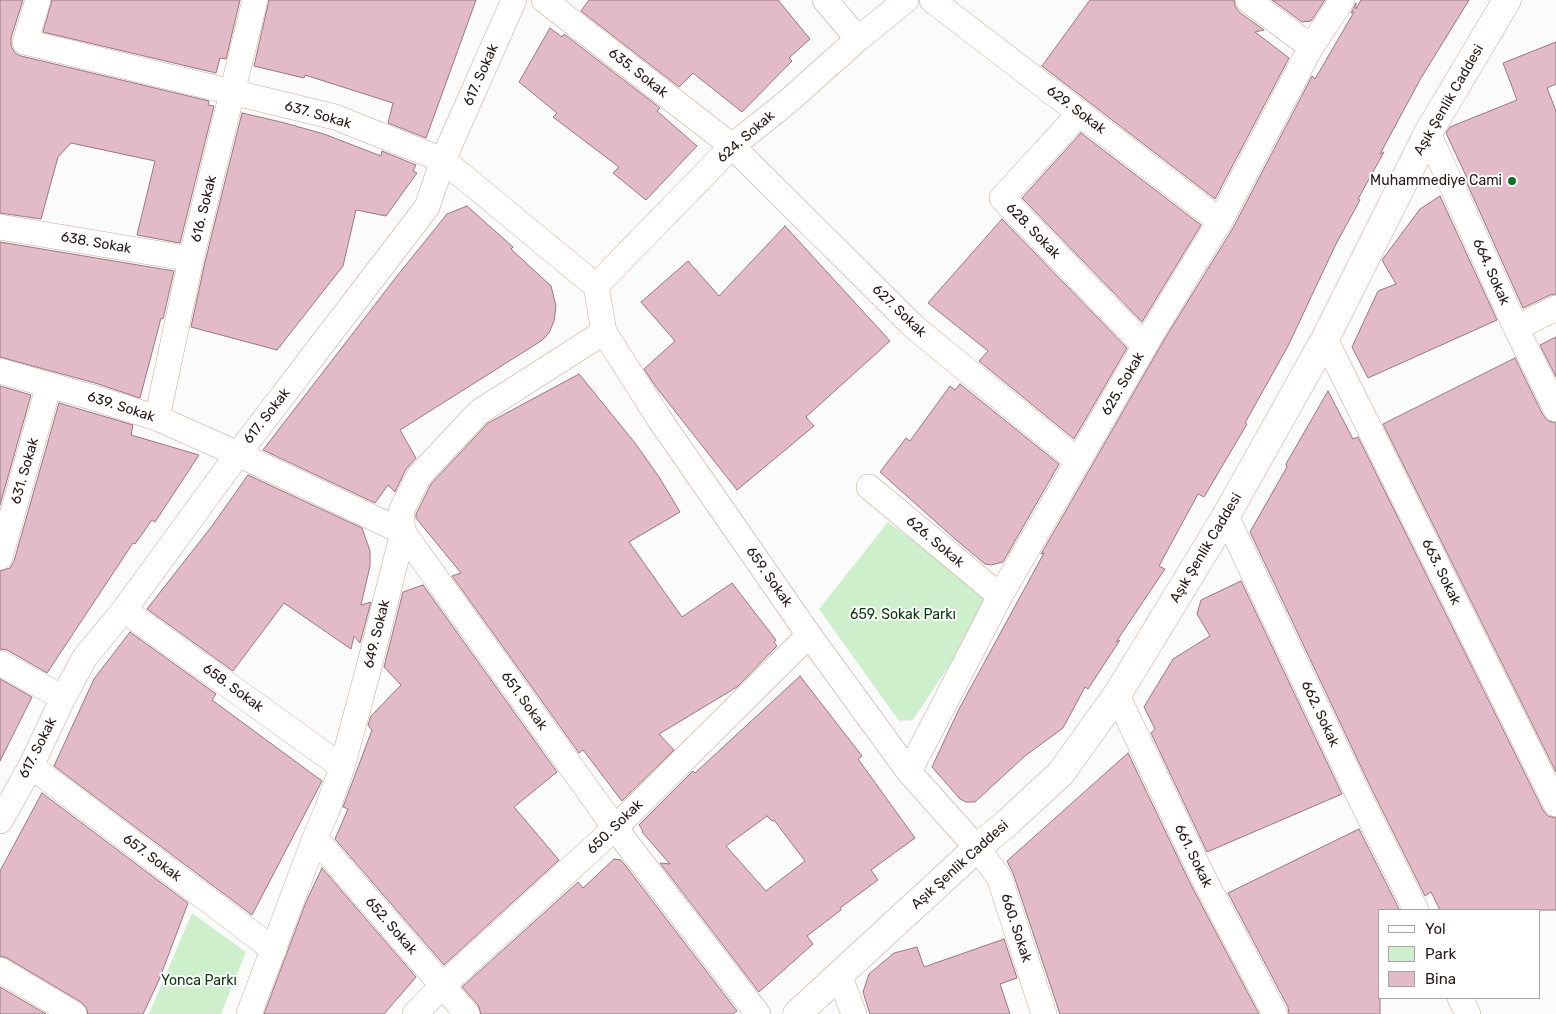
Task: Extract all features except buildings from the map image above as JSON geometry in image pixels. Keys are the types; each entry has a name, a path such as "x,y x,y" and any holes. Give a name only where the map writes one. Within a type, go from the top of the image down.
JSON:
{"street":[{"name":"637. Sokak","path":"38,0 25,42 335,117 443,160 596,286"},
{"name":"616. Sokak","path":"157,418 191,259 255,0"},
{"name":"617. Sokak","path":"2,813 30,766 63,698 86,657 124,610 238,454 427,208 443,160 514,0"},
{"name":"635. Sokak","path":"544,0 732,146"},
{"path":"825,0 858,39"},
{"name":"624. Sokak","path":"596,286 732,146 785,104 858,39 906,0"},
{"name":"629. Sokak","path":"932,0 1220,221"},
{"path":"1248,0 1311,46"},
{"name":"625. Sokak","path":"909,772 1000,596 1220,221 1311,46 1342,0"},
{"name":"Aşık Şenlik Caddesi","path":"797,1014 976,848 1008,822 1061,773 1117,695 1226,516 1325,340 1428,133 1508,0"},
{"name":"628. Sokak","path":"1080,113 1002,198 1145,346"},
{"name":"664. Sokak","path":"1428,133 1516,328 1556,409"},
{"name":"627. Sokak","path":"732,146 914,327 1078,462"},
{"name":"638. Sokak","path":"0,227 191,259"},
{"name":"659. Sokak","path":"596,286 604,332 660,420 810,635 909,772 976,848"},
{"path":"1516,328 1556,308"},
{"name":"649. Sokak","path":"249,1014 342,767 403,532 401,511 419,476 479,412 604,332"},
{"name":"663. Sokak","path":"1325,340 1556,804"},
{"name":"639. Sokak","path":"0,371 157,418 238,454"},
{"name":"631. Sokak","path":"0,557 49,385"},
{"name":"651. Sokak","path":"238,454 403,532 615,828 758,1014"},
{"name":"626. Sokak","path":"869,487 1000,596"},
{"name":"662. Sokak","path":"1226,516 1358,794 1416,909"},
{"name":"658. Sokak","path":"124,610 342,767"},
{"name":"650. Sokak","path":"415,1014 443,985 615,828 810,635"},
{"path":"0,663 63,698"},
{"name":"661. Sokak","path":"1117,695 1203,877 1275,1014"},
{"name":"657. Sokak","path":"30,766 274,950"},
{"name":"652. Sokak","path":"315,838 467,1014"},
{"name":"660. Sokak","path":"976,848 999,876 1044,1014"},
{"path":"0,970 72,1013"},
{"path":"839,975 854,1014"},
{"path":"1460,999 1468,1014"}],"green space":[{"name":"659. Sokak Parkı","path":"888,522 987,595 987,609 913,720 899,721 819,609"},
{"name":"Yonca Parkı","path":"192,913 246,952 221,1014 149,1014"}],"place":[{"name":"Muhammediye Cami","path":"1512,181"}]}
